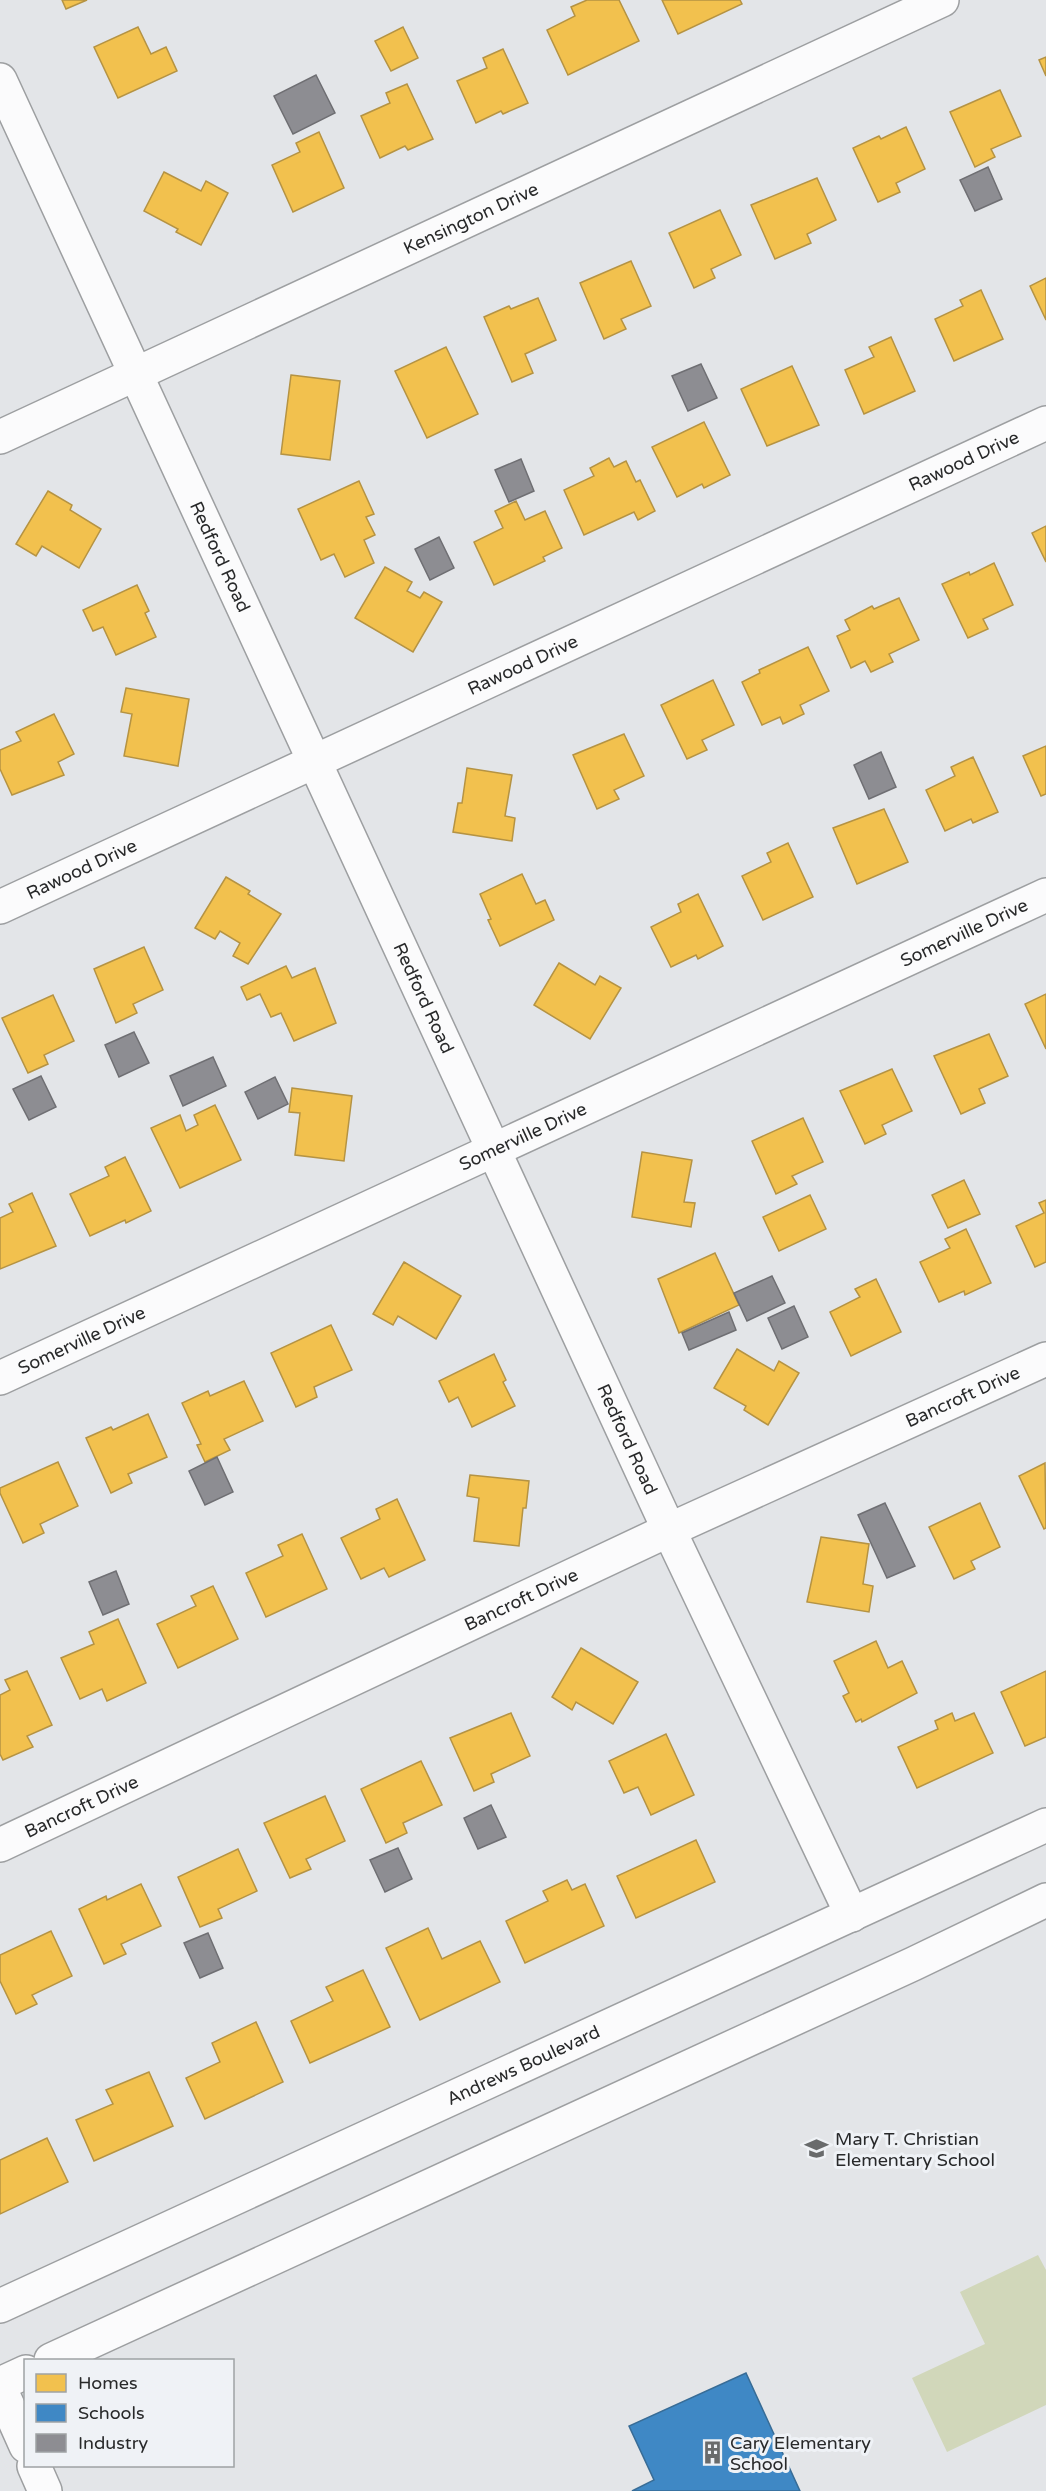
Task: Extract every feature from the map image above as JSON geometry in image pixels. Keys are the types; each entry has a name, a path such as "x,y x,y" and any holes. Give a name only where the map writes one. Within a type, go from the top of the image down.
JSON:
{"street":[{"name":"Kensington Drive","path":"0,437 907,7 942,0"},
{"name":"Redford Road","path":"0,80 669,1530 852,1915"},
{"name":"Rawood Drive","path":"0,907 1046,423"},
{"name":"Somerville Drive","path":"0,1378 1046,895"},
{"name":"Bancroft Drive","path":"0,1845 669,1530 1046,1359"},
{"name":"Andrews Boulevard","path":"0,2306 1046,1825"},
{"path":"55,2359 882,1978 1046,1900"},
{"path":"24,2373 0,2386 24,2441"},
{"path":"34,2467 45,2491"}],"green space":[{"path":"1038,2255 1046,2270 1046,2405 947,2452 912,2378 985,2344 960,2292"}],"building: Homes":[{"path":"62,0 87,0 66,9"},
{"path":"587,0 619,0 639,41 568,75 547,30 575,16 571,7"},
{"path":"662,0 740,0 742,4 678,34"},
{"path":"138,27 151,54 166,47 177,71 118,98 94,47"},
{"path":"403,27 418,58 391,71 375,41"},
{"path":"503,49 528,103 503,114 501,111 476,123 457,81 487,68 483,58"},
{"path":"1046,57 1046,76 1039,60"},
{"path":"407,84 433,139 408,150 405,146 380,158 361,116 390,103 386,93"},
{"path":"1000,90 1021,136 991,149 995,157 975,167 950,112"},
{"path":"906,127 925,169 896,183 900,192 878,202 853,148 879,136 881,139"},
{"path":"319,132 344,188 293,212 272,165 300,152 296,143"},
{"path":"164,172 201,191 206,181 228,193 201,245 176,232 178,229 144,211"},
{"path":"817,178 836,220 807,234 811,243 775,259 751,205"},
{"path":"720,210 741,255 711,269 715,278 694,288 669,233"},
{"path":"631,261 651,306 621,319 626,329 604,339 580,283"},
{"path":"1046,278 1046,320 1030,286"},
{"path":"981,290 1003,339 954,361 935,319 963,306 960,300"},
{"path":"538,298 556,340 525,354 533,373 512,382 484,317 509,306 511,309"},
{"path":"891,337 915,391 864,414 845,370 874,357 869,347"},
{"path":"446,347 478,414 427,438 395,371"},
{"path":"792,366 819,425 767,446 741,389"},
{"path":"291,375 340,381 330,460 281,454"},
{"path":"704,422 730,475 704,488 702,484 677,497 652,447"},
{"path":"609,458 614,467 626,461 636,482 640,480 655,511 638,520 634,512 584,535 564,490 594,476 590,468"},
{"path":"359,481 374,514 366,517 375,535 364,540 374,563 345,577 334,554 321,560 298,509"},
{"path":"48,491 72,505 70,510 101,529 79,568 42,546 36,556 16,544"},
{"path":"516,501 525,520 545,511 562,548 543,557 545,561 494,585 474,542 503,528 495,511"},
{"path":"1046,526 1046,562 1032,533"},
{"path":"994,563 1013,605 983,619 988,629 968,638 942,584 969,572 970,575"},
{"path":"385,567 412,582 407,591 420,598 424,592 442,602 413,652 355,618"},
{"path":"137,585 149,611 145,613 156,637 116,655 103,627 93,631 83,610"},
{"path":"899,598 919,640 889,654 893,662 871,672 865,661 851,668 837,636 850,630 845,620 872,606 874,609"},
{"path":"808,647 829,691 800,705 804,714 783,724 780,717 762,725 742,682 760,673 759,670"},
{"path":"713,680 734,725 702,740 707,750 687,759 661,705"},
{"path":"126,688 189,699 178,766 124,756 132,714 121,712"},
{"path":"54,714 74,754 58,762 64,775 12,795 0,769 0,750 21,741 16,732"},
{"path":"624,734 644,776 614,790 619,799 597,809 573,755"},
{"path":"1046,746 1046,794 1041,796 1023,756"},
{"path":"973,757 998,812 973,823 971,819 945,831 926,790 955,776 951,767"},
{"path":"467,768 512,775 505,816 515,818 512,841 453,832 458,803 462,803"},
{"path":"884,809 908,862 857,884 833,828"},
{"path":"788,843 813,897 763,920 742,876 771,862 767,853"},
{"path":"522,874 536,904 545,900 554,920 500,946 488,920 491,919 480,894"},
{"path":"226,877 250,891 248,894 281,914 248,964 233,956 240,943 220,931 215,939 195,928"},
{"path":"698,894 723,946 698,959 696,955 671,967 651,927 681,912 678,904"},
{"path":"144,947 163,990 133,1004 137,1013 116,1023 94,969"},
{"path":"559,963 595,985 600,976 621,988 590,1039 534,1005"},
{"path":"286,966 292,978 315,968 336,1023 294,1041 281,1013 271,1017 260,994 247,1000 241,987"},
{"path":"1046,994 1046,1049 1025,1004"},
{"path":"53,995 74,1041 44,1055 48,1064 28,1073 2,1018"},
{"path":"989,1034 1008,1076 979,1089 985,1103 961,1114 934,1056"},
{"path":"892,1069 912,1111 882,1125 886,1134 865,1144 840,1091"},
{"path":"292,1088 352,1096 344,1161 295,1155 300,1113 289,1112"},
{"path":"215,1105 241,1160 180,1188 151,1128 180,1115 186,1131 198,1125 194,1115"},
{"path":"803,1118 823,1162 792,1176 797,1184 776,1194 752,1141"},
{"path":"642,1152 692,1160 684,1202 695,1203 691,1227 632,1217"},
{"path":"125,1157 151,1211 90,1236 70,1194 109,1176 105,1167"},
{"path":"964,1180 980,1214 948,1228 932,1195"},
{"path":"32,1193 56,1246 0,1269 0,1218 13,1212 9,1204"},
{"path":"810,1195 826,1229 779,1251 763,1217"},
{"path":"1046,1200 1046,1262 1035,1267 1016,1226 1044,1213 1039,1203"},
{"path":"966,1229 991,1283 965,1295 964,1291 939,1302 920,1262 950,1248 945,1239"},
{"path":"715,1253 739,1305 679,1333 658,1279"},
{"path":"404,1262 461,1296 436,1339 398,1316 393,1325 373,1314"},
{"path":"876,1279 901,1332 851,1356 830,1312 860,1297 855,1289"},
{"path":"331,1325 352,1370 314,1387 317,1397 296,1407 271,1353"},
{"path":"737,1349 774,1371 779,1361 799,1373 768,1425 744,1410 746,1406 714,1388"},
{"path":"494,1354 506,1380 503,1382 515,1406 472,1427 458,1397 449,1402 439,1381"},
{"path":"244,1381 263,1421 224,1439 230,1450 205,1462 197,1445 201,1444 182,1403 208,1391 210,1396"},
{"path":"148,1414 167,1457 128,1474 132,1483 111,1493 86,1438 111,1427 113,1430"},
{"path":"58,1462 78,1506 40,1524 44,1533 23,1543 0,1493 0,1488"},
{"path":"1045,1463 1046,1528 1044,1529 1019,1476"},
{"path":"470,1475 529,1481 526,1508 523,1508 519,1546 474,1541 479,1498 467,1496"},
{"path":"397,1499 425,1560 389,1577 384,1568 361,1579 341,1538 380,1519 376,1509"},
{"path":"980,1503 1000,1547 971,1561 975,1569 954,1579 929,1527"},
{"path":"302,1534 327,1589 266,1617 246,1573 283,1556 278,1545"},
{"path":"821,1537 869,1544 863,1584 873,1586 869,1612 807,1602"},
{"path":"213,1586 238,1639 178,1668 157,1624 196,1606 191,1596"},
{"path":"118,1619 146,1683 107,1701 102,1689 80,1699 61,1658 94,1644 89,1632"},
{"path":"876,1641 888,1668 902,1661 917,1693 862,1722 861,1719 856,1722 843,1696 849,1693 834,1661"},
{"path":"581,1648 638,1682 613,1724 576,1702 572,1710 552,1697"},
{"path":"27,1671 52,1725 27,1736 33,1747 3,1760 0,1754 0,1695 10,1690 5,1680"},
{"path":"1046,1671 1046,1737 1025,1746 1001,1692"},
{"path":"511,1713 530,1756 491,1774 494,1782 474,1791 450,1738"},
{"path":"952,1713 955,1721 974,1713 993,1753 917,1788 898,1747 938,1729 935,1721"},
{"path":"666,1734 694,1795 651,1815 638,1787 624,1793 609,1761"},
{"path":"421,1761 442,1805 403,1823 407,1833 386,1843 361,1789"},
{"path":"325,1796 345,1841 306,1859 311,1869 290,1878 264,1823"},
{"path":"696,1840 715,1882 636,1918 617,1876"},
{"path":"238,1849 257,1891 218,1909 222,1918 200,1927 178,1877"},
{"path":"567,1880 572,1890 585,1884 604,1926 525,1963 506,1921 548,1901 543,1891"},
{"path":"141,1884 161,1926 121,1944 126,1954 104,1964 79,1909 106,1896 107,1900"},
{"path":"428,1928 442,1959 480,1941 500,1982 420,2020 386,1948"},
{"path":"51,1931 72,1976 32,1995 37,2004 16,2014 0,1981 0,1955"},
{"path":"363,1970 390,2027 310,2063 291,2021 333,2001 326,1987"},
{"path":"256,2022 283,2082 205,2119 186,2078 220,2062 212,2043"},
{"path":"149,2072 173,2126 94,2161 76,2120 113,2104 106,2090"},
{"path":"47,2138 68,2182 0,2214 0,2160"}],"building: Schools":[{"name":"Cary Elementary School","path":"746,2373 800,2491 632,2491 654,2480 629,2426"}],"building: Industry":[{"path":"316,75 335,113 293,134 274,96"},
{"path":"988,167 1002,199 975,211 960,180"},
{"path":"701,364 717,398 688,411 672,376"},
{"path":"521,459 534,491 509,502 495,470"},
{"path":"439,537 454,568 430,580 415,549"},
{"path":"881,752 896,787 869,799 854,765"},
{"path":"134,1032 149,1063 119,1077 105,1045"},
{"path":"213,1057 226,1086 183,1106 170,1076"},
{"path":"41,1076 56,1107 29,1120 13,1089"},
{"path":"275,1077 288,1104 258,1119 245,1092"},
{"path":"772,1276 785,1303 747,1321 734,1293"},
{"path":"794,1306 808,1337 782,1349 768,1318"},
{"path":"729,1312 736,1330 689,1350 682,1333"},
{"path":"217,1457 233,1492 205,1505 189,1471"},
{"path":"885,1503 915,1566 887,1578 858,1515"},
{"path":"116,1571 129,1604 103,1615 89,1582"},
{"path":"491,1805 506,1837 478,1849 464,1818"},
{"path":"398,1848 412,1879 385,1892 370,1860"},
{"path":"208,1933 223,1968 200,1978 184,1943"}],"place":[{"name":"Mary T. Christian Elementary School","path":"817,2149"},
{"name":"Cary Elementary School","path":"712,2453"}]}
